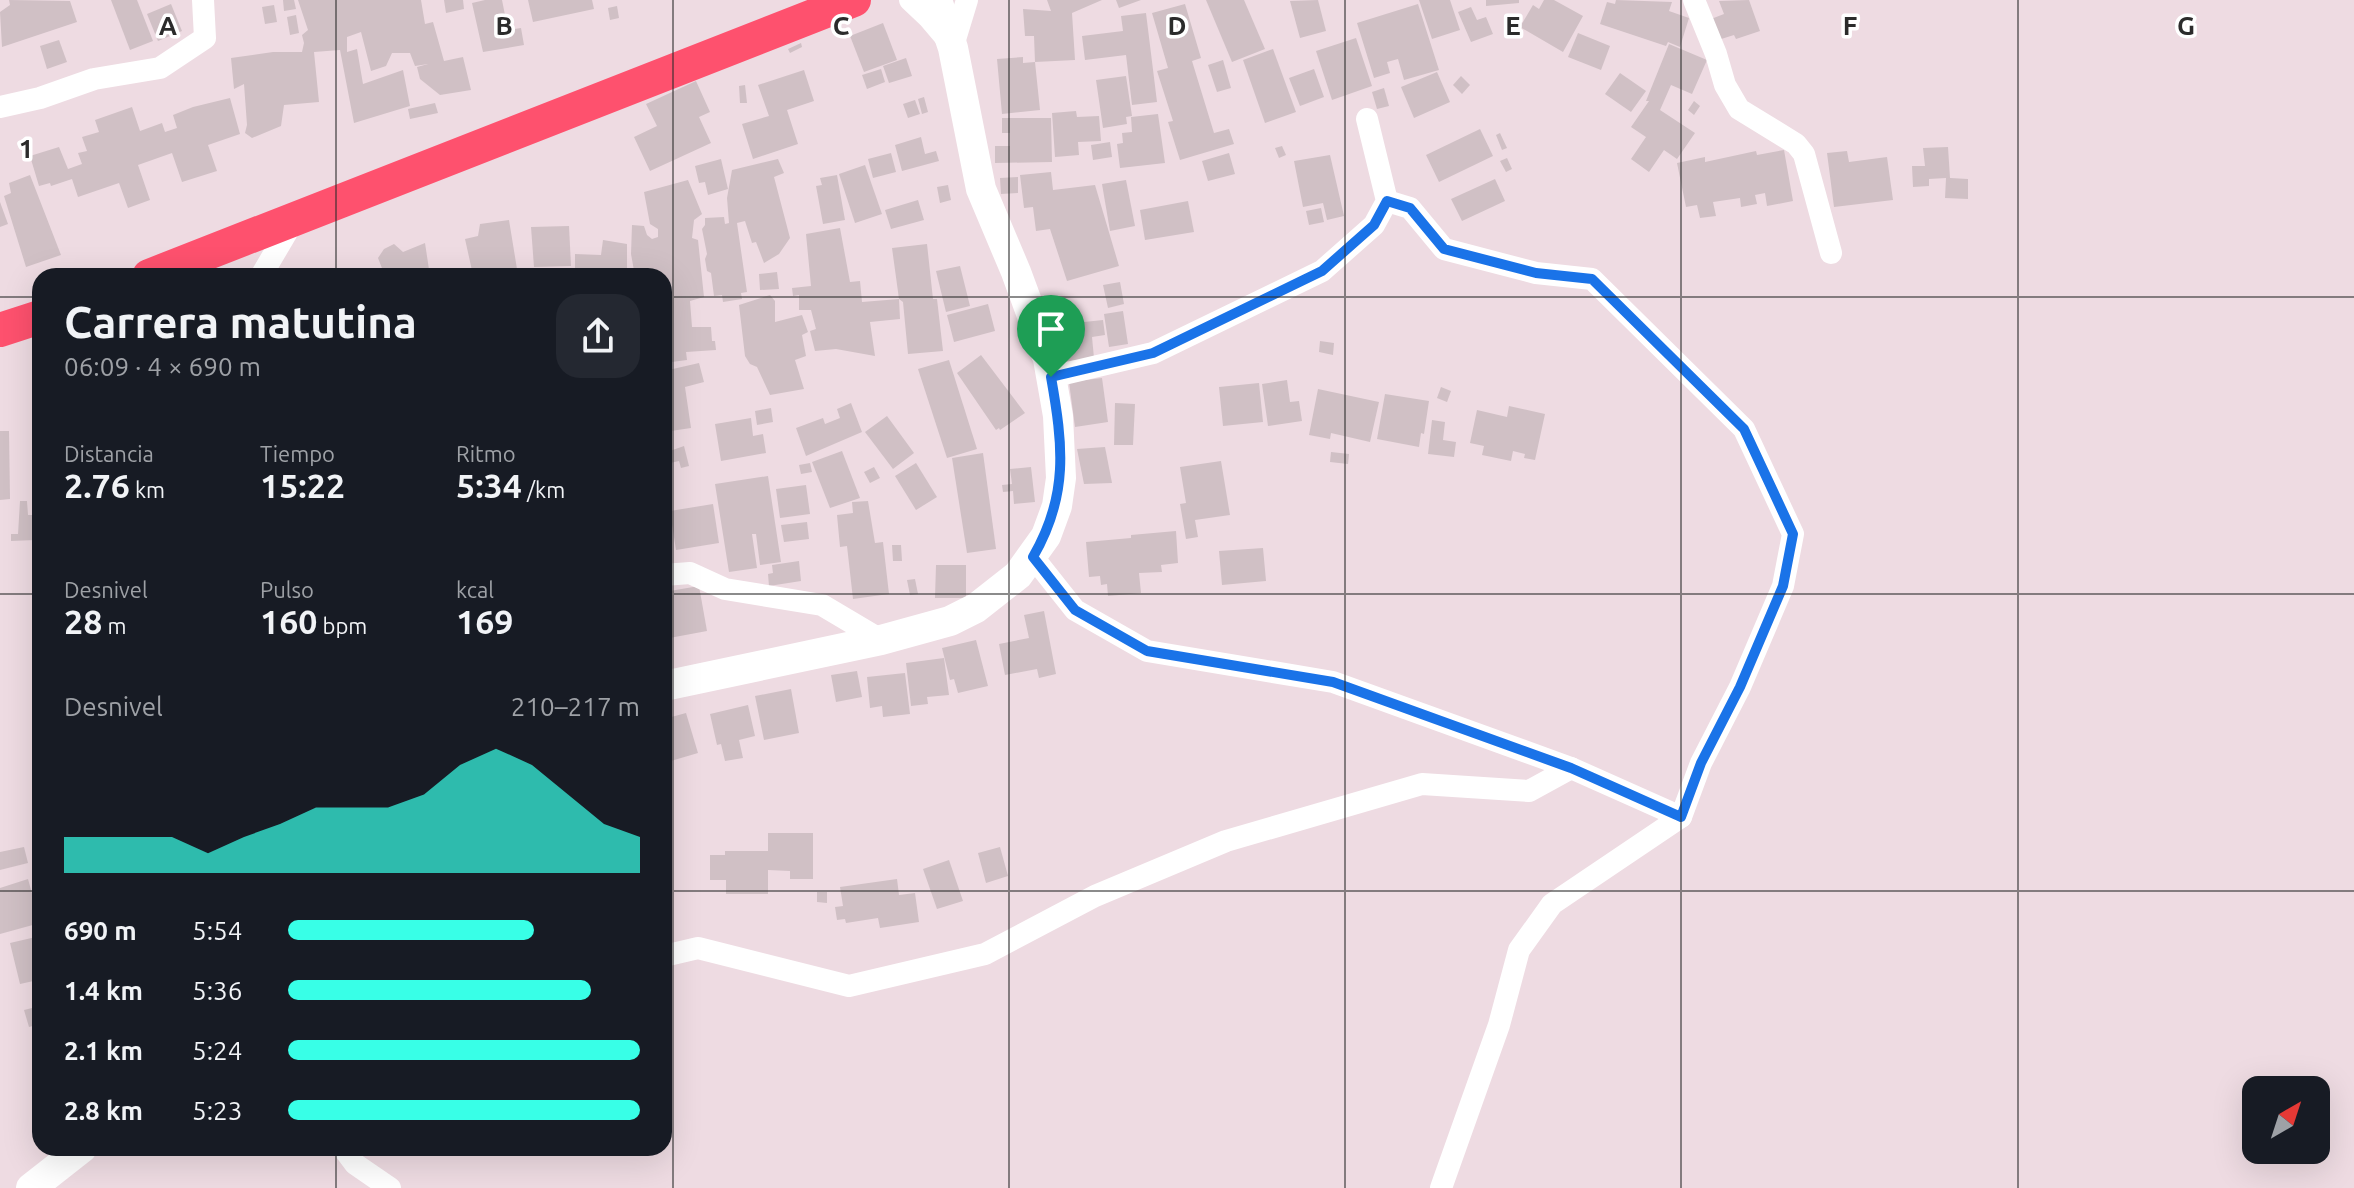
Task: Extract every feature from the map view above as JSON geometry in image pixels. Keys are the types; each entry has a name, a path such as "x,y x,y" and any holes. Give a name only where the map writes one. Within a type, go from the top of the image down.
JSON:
{"main road":[{"path":"170,268 854,0"},
{"path":"672,684 881,640 950,621 976,608 1018,575 1046,536 1057,506 1061,478 1058,416 1048,359 981,189 953,48 937,0"},
{"path":"0,330 32,320"},
{"path":"31,1188 72,1156"}],"street":[{"path":"0,107 40,98 94,79 160,68 205,38 203,0"},
{"path":"910,0 953,48"},
{"path":"953,48 967,0"},
{"path":"1694,0 1725,85 1739,109 1796,144 1804,154 1831,253"},
{"path":"1051,377 1153,353 1322,271 1374,225 1387,201 1367,119"},
{"path":"1387,201 1410,208 1444,249 1536,273 1592,279 1744,429 1793,534 1783,586 1740,687 1701,763 1681,817 1552,904 1519,950 1499,1025 1441,1188"},
{"path":"266,268 294,220"},
{"path":"1033,557 1075,610 1147,651 1333,682 1571,768 1681,817"},
{"path":"672,574 690,573 725,589 822,605 881,640"},
{"path":"672,954 698,948 849,986 985,954 1095,896 1226,841 1422,784 1529,791 1571,768"},
{"path":"349,1156 355,1164 390,1188"}],"building":[{"path":"9,0 70,1 77,22 2,47 0,12 10,5"},
{"path":"111,0 137,0 153,41 130,50"},
{"path":"283,0 294,0 296,9 284,11"},
{"path":"298,0 421,0 425,24 433,22 444,61 463,57 471,90 440,95 420,79 417,67 428,64 415,66 410,53 392,53 386,66 371,71 361,32 347,37 347,52 357,49 363,84 403,70 410,106 354,123 340,50 314,52 319,102 284,105 281,126 252,138 245,133 244,84 234,89 231,58 273,52 302,52 302,35 308,30"},
{"path":"444,0 463,0 464,9 446,13"},
{"path":"502,0 508,30 521,28 524,45 483,52 472,3"},
{"path":"528,0 592,0 594,9 533,22"},
{"path":"1047,0 1102,0 1072,13 1075,60 1035,62 1034,36 1025,36 1023,9 1051,11"},
{"path":"1116,0 1141,0 1119,8"},
{"path":"1206,0 1244,0 1265,49 1232,62"},
{"path":"1318,0 1326,31 1300,38 1290,1"},
{"path":"1419,0 1450,0 1460,30 1432,39"},
{"path":"1486,0 1519,0 1519,3 1486,6"},
{"path":"1544,0 1554,0 1583,16 1563,52 1520,27 1533,5 1539,9"},
{"path":"1616,0 1672,2 1669,11 1689,18 1680,47 1668,42 1666,46 1600,24 1607,2 1615,4"},
{"path":"1749,0 1760,31 1736,39 1734,35 1718,40 1711,19 1724,14 1719,1"},
{"path":"171,4 182,31 158,41 147,14"},
{"path":"1185,4 1201,58 1192,61 1214,133 1229,129 1234,144 1180,160 1168,122 1173,121 1157,71 1168,68 1152,13"},
{"path":"1418,4 1439,70 1404,80 1398,59 1387,62 1390,73 1374,78 1357,23"},
{"path":"274,5 277,22 265,24 262,7"},
{"path":"617,6 619,18 610,20 608,8"},
{"path":"1471,7 1477,20 1486,17 1493,34 1471,42 1458,12"},
{"path":"1146,13 1157,102 1132,105 1126,55 1085,60 1082,36 1123,31 1121,16"},
{"path":"296,15 299,33 290,35 287,17"},
{"path":"883,23 897,60 864,72 850,36"},
{"path":"1578,33 1610,46 1601,70 1568,57"},
{"path":"1356,38 1372,86 1332,100 1316,51"},
{"path":"59,40 67,62 47,69 40,46"},
{"path":"801,43 802,47 790,53 788,49"},
{"path":"1669,44 1707,60 1692,94 1671,85 1660,110 1695,133 1677,159 1664,150 1649,172 1631,159 1646,137 1631,127 1649,101 1646,101"},
{"path":"1273,49 1296,112 1265,123 1243,60"},
{"path":"1023,57 1023,63 1035,62 1040,110 1002,114 997,59"},
{"path":"906,58 912,76 889,83 883,66"},
{"path":"1223,60 1231,88 1217,92 1208,65"},
{"path":"881,69 885,82 867,89 862,75"},
{"path":"1314,69 1324,97 1300,106 1289,78"},
{"path":"804,70 814,101 787,110 798,144 753,159 742,124 769,116 758,85"},
{"path":"1437,72 1450,102 1414,118 1401,87"},
{"path":"1620,73 1646,91 1631,112 1605,94"},
{"path":"1126,76 1132,116 1126,117 1127,124 1103,128 1096,80"},
{"path":"1461,76 1470,85 1462,94 1453,85"},
{"path":"696,81 710,112 699,117 711,143 650,171 634,137 657,126 646,104"},
{"path":"745,85 747,103 740,103 739,86"},
{"path":"1384,88 1389,106 1377,109 1372,92"},
{"path":"924,97 928,112 922,114 918,99"},
{"path":"230,98 240,134 208,145 217,171 182,182 172,153 138,165 150,200 128,208 119,183 78,197 72,179 51,186 50,183 39,186 30,156 59,147 68,169 82,164 78,153 87,151 82,137 99,132 95,120 132,107 140,131 162,123 165,132 177,128 173,115"},
{"path":"915,100 920,114 908,118 903,104"},
{"path":"1694,101 1700,106 1694,115 1688,110"},
{"path":"435,103 438,113 410,119 408,109"},
{"path":"1076,111 1077,117 1099,116 1101,141 1078,142 1079,155 1055,157 1052,113"},
{"path":"1158,114 1165,163 1120,168 1117,144 1123,143 1122,133 1132,132 1131,117"},
{"path":"1002,118 1051,118 1052,162 995,163 995,146 1010,146 1010,133 1002,133"},
{"path":"1480,129 1493,156 1439,182 1426,155"},
{"path":"1500,133 1507,148 1502,150 1496,135"},
{"path":"921,137 925,154 936,151 939,161 902,171 895,145"},
{"path":"1110,142 1112,157 1093,160 1091,145"},
{"path":"1282,146 1286,155 1279,158 1275,148"},
{"path":"1948,147 1950,178 1968,179 1968,199 1945,198 1946,178 1929,179 1929,186 1913,187 1912,166 1925,166 1923,148"},
{"path":"1784,150 1793,201 1767,206 1765,193 1755,195 1757,204 1741,207 1740,198 1713,202 1716,216 1700,218 1697,205 1686,207 1677,163 1705,157 1705,162 1756,151 1757,155"},
{"path":"1847,151 1849,162 1887,157 1893,200 1834,207 1827,153"},
{"path":"891,153 896,172 873,178 868,159"},
{"path":"1229,153 1235,174 1208,181 1202,161"},
{"path":"1330,155 1344,216 1327,220 1323,203 1303,207 1294,161"},
{"path":"1507,158 1512,169 1506,172 1500,161"},
{"path":"721,159 728,189 708,195 705,182 699,183 695,166"},
{"path":"778,159 784,173 774,177 790,238 779,254 764,263 756,242 752,243 745,221 737,223 747,292 741,293 742,299 723,302 722,295 714,296 711,273 707,271 702,229 705,218 724,217 725,224 729,223 727,198 732,170"},
{"path":"865,165 882,214 855,223 839,174"},
{"path":"1051,172 1053,190 1095,185 1119,266 1067,281 1050,229 1036,231 1033,207 1024,208 1020,175"},
{"path":"30,175 61,255 26,267 4,196 11,193 9,183"},
{"path":"837,175 845,220 823,224 816,186 822,185 820,178"},
{"path":"1018,177 1018,193 1001,194 1000,178"},
{"path":"1495,179 1505,201 1462,221 1451,199"},
{"path":"688,180 702,214 694,220 692,238 698,240 704,297 690,301 692,327 711,327 716,350 686,352 687,360 672,362 672,268 634,268 631,254 632,225 644,226 652,239 658,237 658,229 650,224 644,192"},
{"path":"1126,180 1135,226 1110,231 1102,184"},
{"path":"948,185 951,200 940,203 937,187"},
{"path":"918,200 924,220 891,229 885,210"},
{"path":"1188,201 1194,232 1145,240 1140,210"},
{"path":"0,202 8,224 0,227"},
{"path":"1321,208 1324,222 1309,225 1306,211"},
{"path":"509,220 517,268 471,268 465,239 478,236 480,224"},
{"path":"569,226 571,266 534,267 531,227"},
{"path":"840,228 850,282 860,281 862,302 899,299 900,319 870,322 875,356 836,349 815,351 810,331 816,329 811,310 799,310 799,295 793,296 792,288 811,286 806,234"},
{"path":"603,240 627,244 627,268 575,268 575,254 601,255"},
{"path":"425,243 429,268 382,268 378,258 384,249 394,244 403,252"},
{"path":"927,244 943,351 908,354 903,302 899,299 892,248"},
{"path":"960,266 970,306 946,312 936,271"},
{"path":"777,272 779,289 760,290 759,274"},
{"path":"1120,282 1124,304 1108,308 1103,285"},
{"path":"770,295 775,301 775,322 802,315 808,332 802,335 806,356 795,360 804,389 770,395 757,367 750,364 745,356 739,305"},
{"path":"988,304 995,331 954,342 947,315"},
{"path":"1123,311 1128,344 1109,347 1104,314"},
{"path":"1103,320 1105,335 1092,337 1094,358 1061,362 1056,325"},
{"path":"1320,341 1334,343 1333,355 1319,352"},
{"path":"981,355 1025,413 1000,430 996,430 957,373"},
{"path":"949,360 977,449 947,458 918,369"},
{"path":"699,363 704,382 685,387 691,428 672,431 672,369"},
{"path":"1102,378 1108,422 1075,427 1069,382"},
{"path":"1287,380 1290,402 1299,401 1302,421 1268,426 1262,384"},
{"path":"1259,383 1263,422 1223,426 1219,387"},
{"path":"1441,387 1451,391 1447,402 1437,398"},
{"path":"1318,389 1379,402 1370,442 1331,433 1330,439 1309,435"},
{"path":"1385,394 1429,401 1419,447 1377,439"},
{"path":"851,403 862,432 806,456 796,428 823,418 825,424 840,418 837,409"},
{"path":"1115,403 1135,404 1133,445 1114,445"},
{"path":"1509,406 1545,414 1535,460 1513,451 1511,461 1482,455 1484,446 1470,443 1477,410 1507,417"},
{"path":"771,408 773,422 757,425 755,411"},
{"path":"887,416 914,453 893,469 865,432"},
{"path":"751,418 753,436 763,434 766,453 721,461 715,424"},
{"path":"1432,420 1445,422 1443,440 1456,442 1454,457 1428,454"},
{"path":"0,431 9,431 10,499 0,500"},
{"path":"684,446 689,466 681,468 679,461 672,463 672,450"},
{"path":"1105,447 1112,483 1084,484 1077,449"},
{"path":"842,451 860,498 830,508 812,462"},
{"path":"1331,452 1349,454 1348,464 1330,462"},
{"path":"983,453 996,549 967,553 952,458"},
{"path":"1221,461 1230,515 1195,520 1198,537 1186,539 1180,504 1186,503 1180,467"},
{"path":"810,463 812,472 801,474 799,465"},
{"path":"916,463 937,497 916,510 895,476"},
{"path":"874,467 880,478 870,483 864,472"},
{"path":"1031,467 1035,502 1014,504 1013,491 1003,492 1002,485 1012,484 1010,469"},
{"path":"768,476 781,562 760,565 756,534 752,534 757,568 729,572 715,484"},
{"path":"806,485 810,514 780,518 776,489"},
{"path":"20,501 27,501 28,515 32,515 32,540 11,541 11,534 18,534"},
{"path":"868,501 875,543 883,542 889,594 853,599 847,546 840,547 837,515 853,513 852,502"},
{"path":"713,504 719,543 676,550 672,511"},
{"path":"807,522 809,539 784,542 781,525"},
{"path":"1176,531 1178,563 1161,565 1162,572 1139,573 1141,593 1108,596 1107,584 1101,585 1100,576 1089,577 1086,542"},
{"path":"892,545 901,545 902,561 893,561"},
{"path":"1263,548 1266,581 1222,585 1219,551"},
{"path":"799,561 801,581 769,586 768,574 773,573 772,565"},
{"path":"936,565 966,565 966,598 935,598"},
{"path":"915,579 918,594 910,595 907,580"},
{"path":"699,586 707,631 672,638 672,591"},
{"path":"1044,611 1056,674 1039,678 1037,669 1005,675 999,644 1029,638 1024,615"},
{"path":"976,640 988,686 958,693 954,679 950,680 942,648"},
{"path":"944,658 949,695 927,697 928,704 911,706 906,663"},
{"path":"857,671 862,697 836,702 831,675"},
{"path":"905,673 910,714 883,717 882,706 870,708 867,677"},
{"path":"791,689 799,733 764,740 755,696"},
{"path":"748,705 755,736 739,740 743,758 725,761 721,744 717,745 710,714"},
{"path":"686,713 698,753 672,761 672,717"},
{"path":"768,833 813,833 813,879 790,879 790,871 768,870 768,894 726,894 726,880 710,880 710,855 725,855 725,851 768,851"},
{"path":"24,847 28,863 0,870 0,852"},
{"path":"1000,847 1008,876 986,883 978,853"},
{"path":"949,860 963,901 937,909 923,869"},
{"path":"28,879 32,894 32,925 0,934 0,888"},
{"path":"897,879 899,895 915,893 919,922 880,928 878,918 846,923 845,919 837,920 835,907 843,906 840,887"},
{"path":"817,892 827,892 827,903 817,902"},
{"path":"32,938 32,981 20,984 10,943"},
{"path":"32,1008 32,1026 29,1027 24,1010"}],"route":[{"path":"1387,201 1410,208 1444,249 1536,273 1592,279 1744,429 1793,534 1783,586 1740,687 1701,763 1681,817 1571,768 1333,682 1147,651 1075,610 1033,557 1046,536 1057,506 1061,478 1058,416 1051,377 1153,353 1322,271 1374,225 1387,201"}]}
